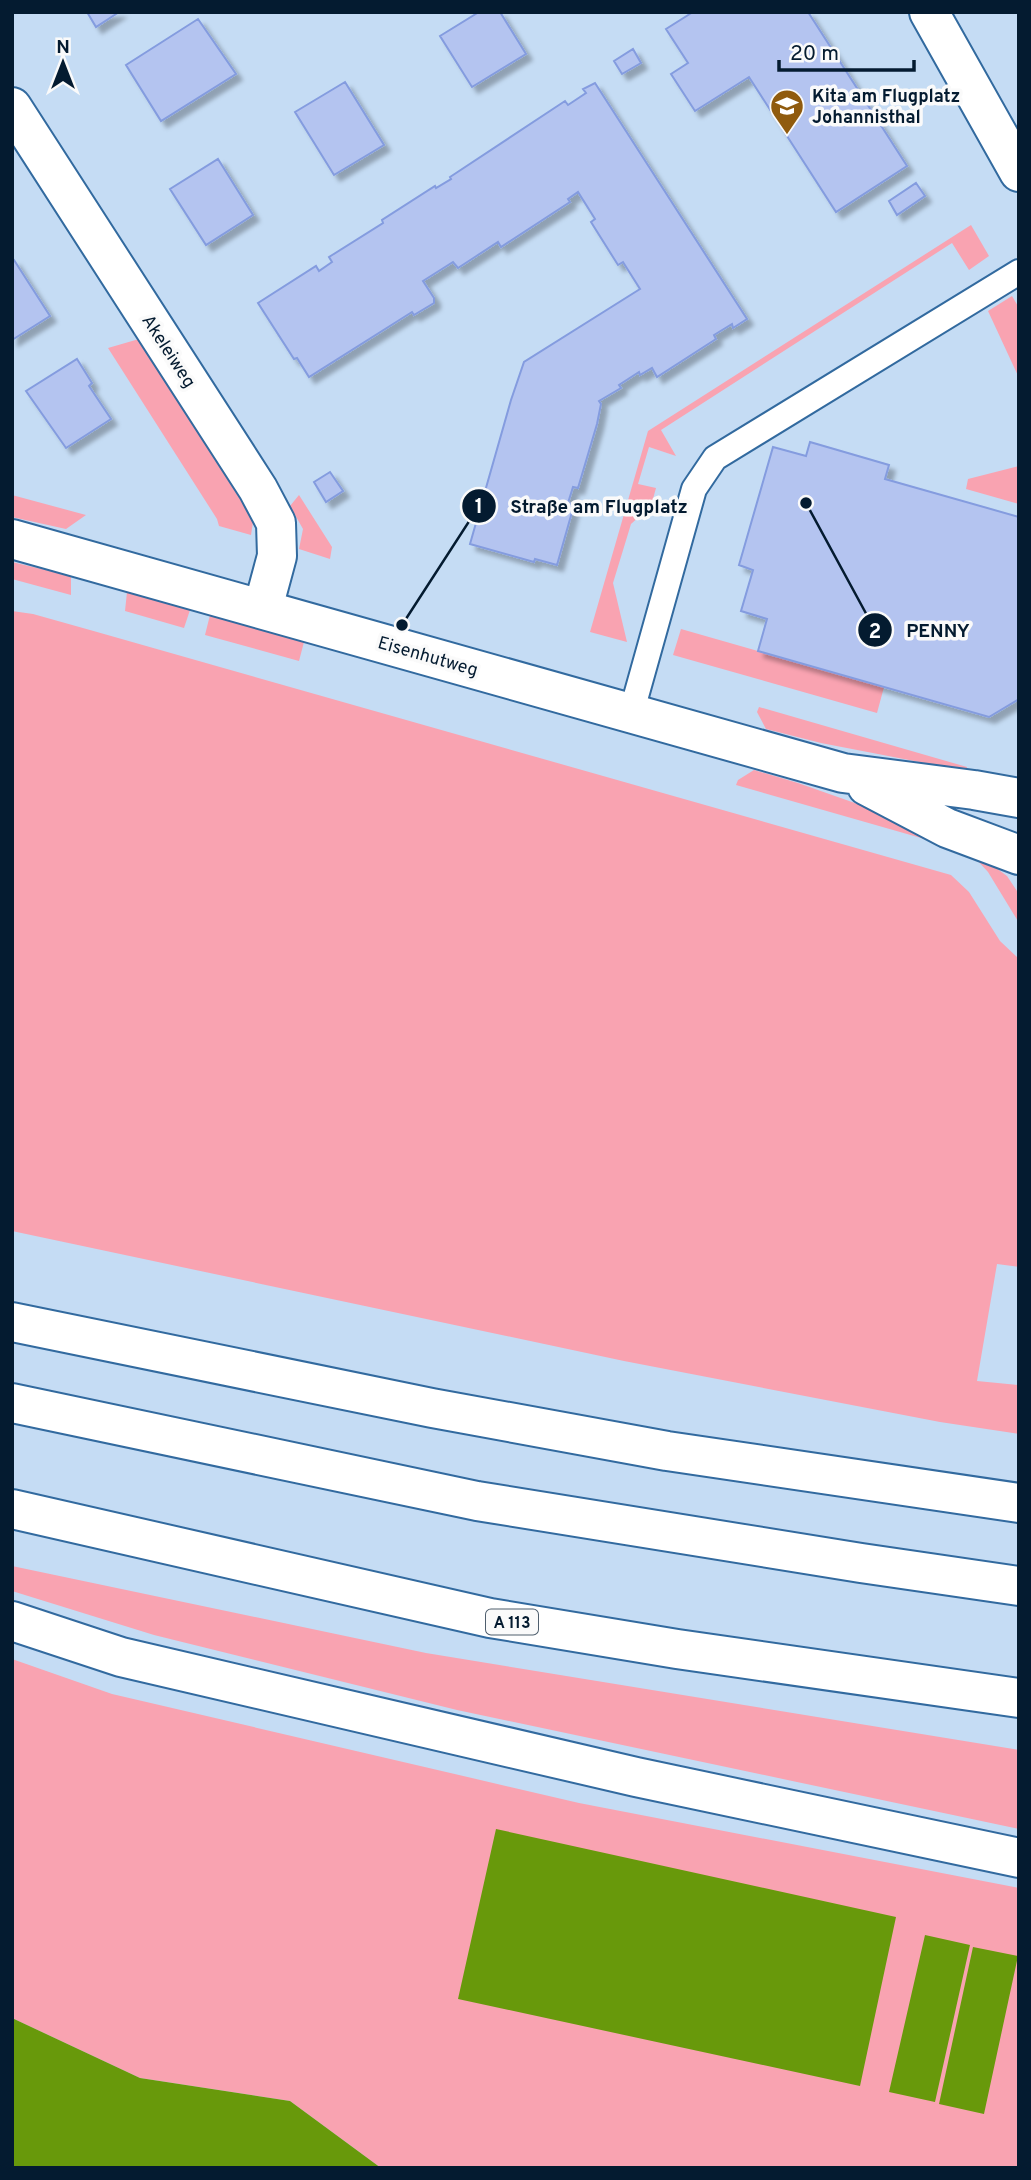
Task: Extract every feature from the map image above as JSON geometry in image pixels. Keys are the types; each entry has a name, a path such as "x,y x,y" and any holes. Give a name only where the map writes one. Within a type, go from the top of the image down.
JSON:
{"main road":[{"path":"929,12 1019,172"},
{"name":"Akeleiweg","path":"12,107 257,489 276,523 277,556 262,608"},
{"name":"Eisenhutweg","path":"12,540 843,773 1019,798"},
{"name":"Eisenhutweg","path":"843,773 947,828 1019,855"},
{"path":"12,1322 432,1408 667,1451 1019,1503"},
{"path":"12,1403 477,1501 807,1555 1019,1586"},
{"name":"A 113","path":"12,1509 490,1618 677,1649 1019,1698"},
{"path":"12,1621 121,1657 636,1776 1019,1858"}],"lane":[{"path":"631,714 694,489 715,458 1019,272"}],"shaded area":[{"path":"971,225 989,256 969,270 952,243 661,430 676,456 649,447 638,484 656,488 651,506 631,524 613,583 627,642 590,632 648,431"},
{"path":"1012,296 1019,308 1019,378 988,311"},
{"path":"139,339 247,510 253,522 251,535 219,526 108,348"},
{"path":"1019,466 1019,504 966,489 968,479"},
{"path":"12,495 86,515 66,529 12,517"},
{"path":"299,495 332,547 330,559 299,549 303,529 290,506"},
{"path":"12,562 71,576 71,595 12,579"},
{"path":"127,592 190,610 184,628 125,611"},
{"path":"12,611 90,630 951,875 969,892 1000,941 1019,959 1019,1267 997,1264 977,1381 1019,1385 1019,1434 940,1422 624,1361 12,1231"},
{"path":"210,615 304,642 299,661 205,635"},
{"path":"681,629 884,687 877,713 673,655"},
{"path":"759,707 967,767 966,771 821,743 766,729 757,712"},
{"path":"754,770 869,808 942,844 736,785 738,780"},
{"path":"977,854 1007,876 1019,894 1019,923 988,872 977,860"},
{"path":"12,1566 426,1653 1019,1750 1019,1829 457,1710 154,1635 12,1591"},
{"path":"12,1659 112,1694 579,1803 1019,1888 1019,2168 381,2168 290,2101 140,2078 12,2018"},
{"path":"496,1829 896,1917 860,2086 458,1999"},
{"path":"925,1935 970,1945 935,2102 889,2092"},
{"path":"973,1947 1018,1956 984,2114 939,2104"},
{"path":"12,2018 140,2078 290,2101 381,2168 12,2168"}],"building":[{"path":"87,12 119,12 96,27"},
{"path":"479,12 500,12 526,54 472,87 440,36"},
{"path":"693,12 808,12 907,166 836,212 749,77 695,111 671,74 688,63 666,29"},
{"path":"198,19 236,74 161,121 126,65"},
{"path":"633,49 641,63 622,74 614,61"},
{"path":"345,82 384,145 334,175 295,112"},
{"path":"595,83 747,319 714,335 716,339 657,377 652,368 640,375 639,372 619,385 621,388 599,401 601,404 597,424 578,488 573,487 568,503 574,505 557,565 535,559 534,562 470,544 524,362 640,289 623,262 618,265 591,222 595,219 578,192 568,199 570,202 501,247 498,242 458,268 453,262 423,281 434,298 434,303 414,315 412,312 309,377 297,358 294,359 258,303 316,266 319,271 332,262 329,257 383,223 382,220 435,186 436,188 451,179 450,177 565,101 568,105 586,93 583,89"},
{"path":"218,159 253,215 206,245 170,189"},
{"path":"916,183 925,196 897,215 889,201"},
{"path":"14,260 50,316 12,340 12,261"},
{"path":"77,359 92,383 89,386 111,419 66,448 26,391"},
{"path":"810,442 889,465 885,479 1019,517 1019,699 989,717 758,651 767,619 741,611 753,570 739,565 773,447 806,456"},
{"path":"330,472 343,491 326,502 314,482"}],"place":[{"name":"Kita am Flugplatz Johannisthal","path":"787,136"},
{"name":"PENNY","path":"806,503"},
{"name":"Straße am Flugplatz","path":"402,625"}]}
